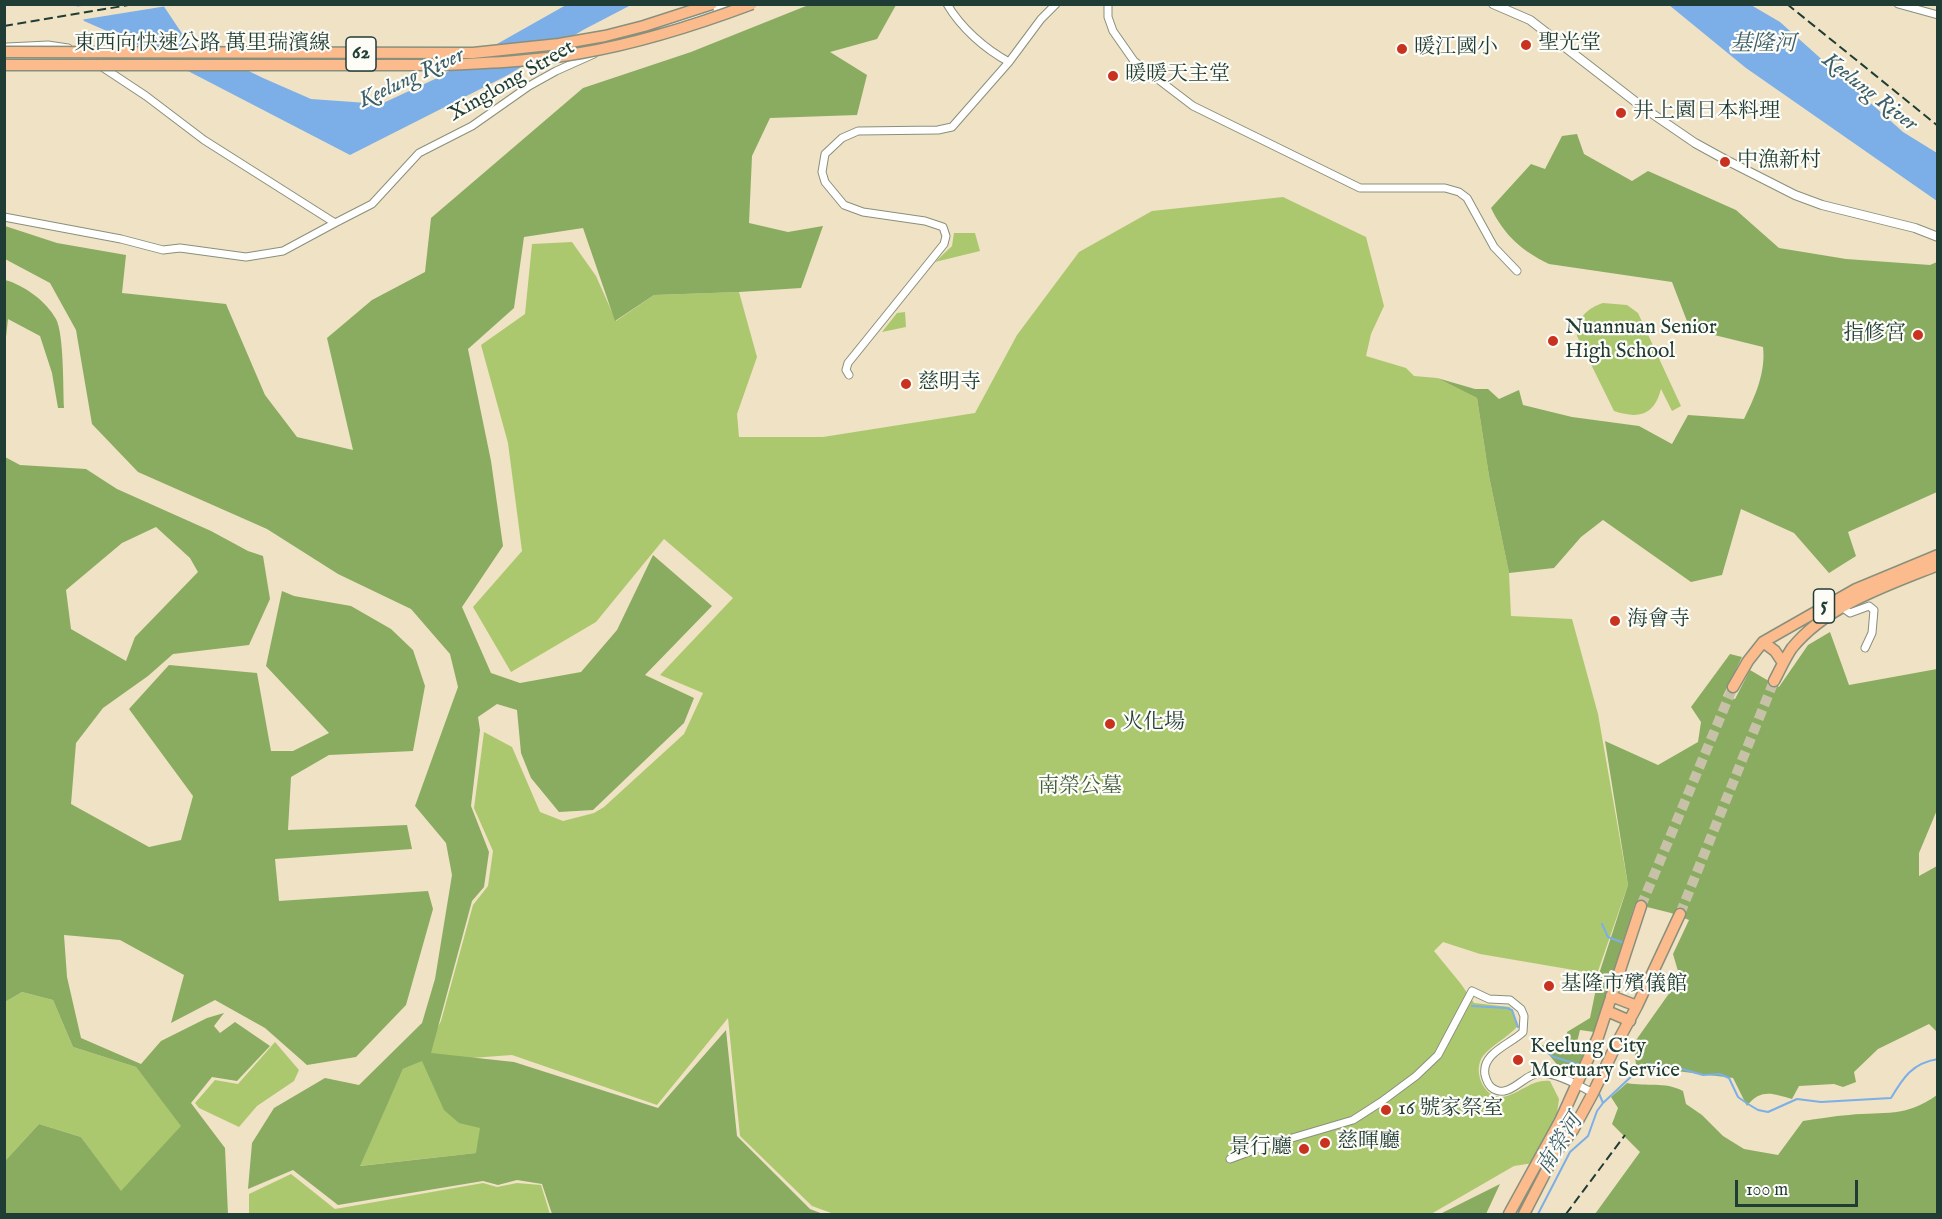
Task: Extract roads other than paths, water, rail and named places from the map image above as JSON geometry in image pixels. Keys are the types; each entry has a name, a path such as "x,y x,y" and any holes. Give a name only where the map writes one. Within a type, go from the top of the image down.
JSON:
{"main road":[{"name":"東西向快速公路 萬里瑞濱線","path":"4,52 473,53 559,44 605,36 712,4"},
{"name":"東西向快速公路 萬里瑞濱線","path":"4,65 444,65 509,62 580,53 654,38 752,4"},
{"name":"5","path":"1733,687 1748,661 1763,642 1780,631 1856,589 1938,555"},
{"name":"5","path":"1774,681 1793,648 1821,622 1859,598 1938,565"},
{"path":"1780,631 1784,640 1793,648"},
{"path":"1763,642 1775,651 1783,663"},
{"path":"1509,1215 1578,1084 1598,1037 1641,906"},
{"path":"1524,1215 1556,1152 1573,1130 1593,1093 1630,1021 1680,914"},
{"path":"1611,996 1637,1006"},
{"path":"1607,1011 1630,1021"}],"street":[{"name":"Xinglong Street","path":"4,217 122,239 163,250 180,248 246,257 283,251 372,204 419,153 472,126 529,86 556,71 588,56 728,4"},
{"path":"947,4 957,21 996,55 1009,62"},
{"path":"849,375 846,370 848,363 944,244 946,236 943,227 925,221 863,212 844,205 825,182 822,172 825,154 842,138 858,131 938,130 952,127 1056,4"},
{"path":"1108,4 1108,17 1113,31 1134,61 1193,106 1360,188 1445,188 1459,192 1467,198 1494,247 1517,271"},
{"path":"1493,4 1530,20 1641,106 1695,143 1726,160 1795,195 1822,205 1915,228 1938,237"},
{"path":"1898,4 1938,15"},
{"path":"4,47 48,45 76,49 146,96 204,140 335,223"},
{"path":"1843,608 1850,613 1869,606 1874,609 1872,633 1865,648"},
{"path":"1230,1159 1265,1146 1353,1120 1381,1102 1416,1076 1438,1055 1472,991 1489,999 1510,1000 1521,1009 1524,1016 1522,1032 1518,1037 1494,1053 1487,1062 1484,1071 1491,1088 1496,1091 1505,1091 1535,1074 1543,1073 1578,1084 1593,1093"}],"water":[{"path":"76,5 163,5 187,41 263,78 311,99 381,104 435,79 566,5 631,5 583,30 508,75 350,155 132,42 84,21"},
{"name":"基隆河","path":"1669,5 1751,5 1780,22 1903,132 1937,153 1937,201 1746,68"}],"waterway":[{"path":"1602,924 1608,937 1624,943"},
{"name":"南榮河","path":"1472,1006 1512,1010 1518,1027"},
{"name":"南榮河","path":"1539,1047 1554,1057 1580,1065"},
{"path":"1640,1068 1648,1064 1675,1067 1703,1075 1720,1074 1729,1078 1738,1097 1758,1110 1768,1112 1797,1099 1821,1102 1891,1098 1909,1072 1921,1064 1938,1059"},
{"path":"1603,1103 1635,1073"},
{"name":"南榮河","path":"1538,1214 1570,1152 1588,1136 1597,1111 1603,1103 1598,1091"}],"tunnel":[{"path":"1680,914 1774,681"},
{"path":"1641,906 1733,687"}],"railway":[{"path":"4,26 135,4"},
{"path":"1787,4 1938,126"},
{"path":"1566,1214 1625,1135"}],"place":[{"name":"聖光堂","path":"1526,45"},
{"name":"暖江國小","path":"1402,49"},
{"name":"暖暖天主堂","path":"1113,76"},
{"name":"井上園日本料理","path":"1621,113"},
{"name":"中漁新村","path":"1725,162"},
{"name":"指修宮","path":"1918,335"},
{"name":"Nuannuan Senior High School","path":"1553,341"},
{"name":"慈明寺","path":"906,384"},
{"name":"海會寺","path":"1615,621"},
{"name":"火化場","path":"1110,724"},
{"name":"基隆市殯儀館","path":"1549,986"},
{"name":"Keelung City Mortuary Service","path":"1518,1060"},
{"name":"16 號家祭室","path":"1386,1110"},
{"name":"慈暉廳","path":"1325,1143"},
{"name":"景行廳","path":"1304,1149"}],"water label":[{"name":"Keelung River","path":"412,79"},
{"name":"Keelung River","path":"1869,93"}],"park label":[{"name":"南榮公墓","path":"1080,788"}]}
